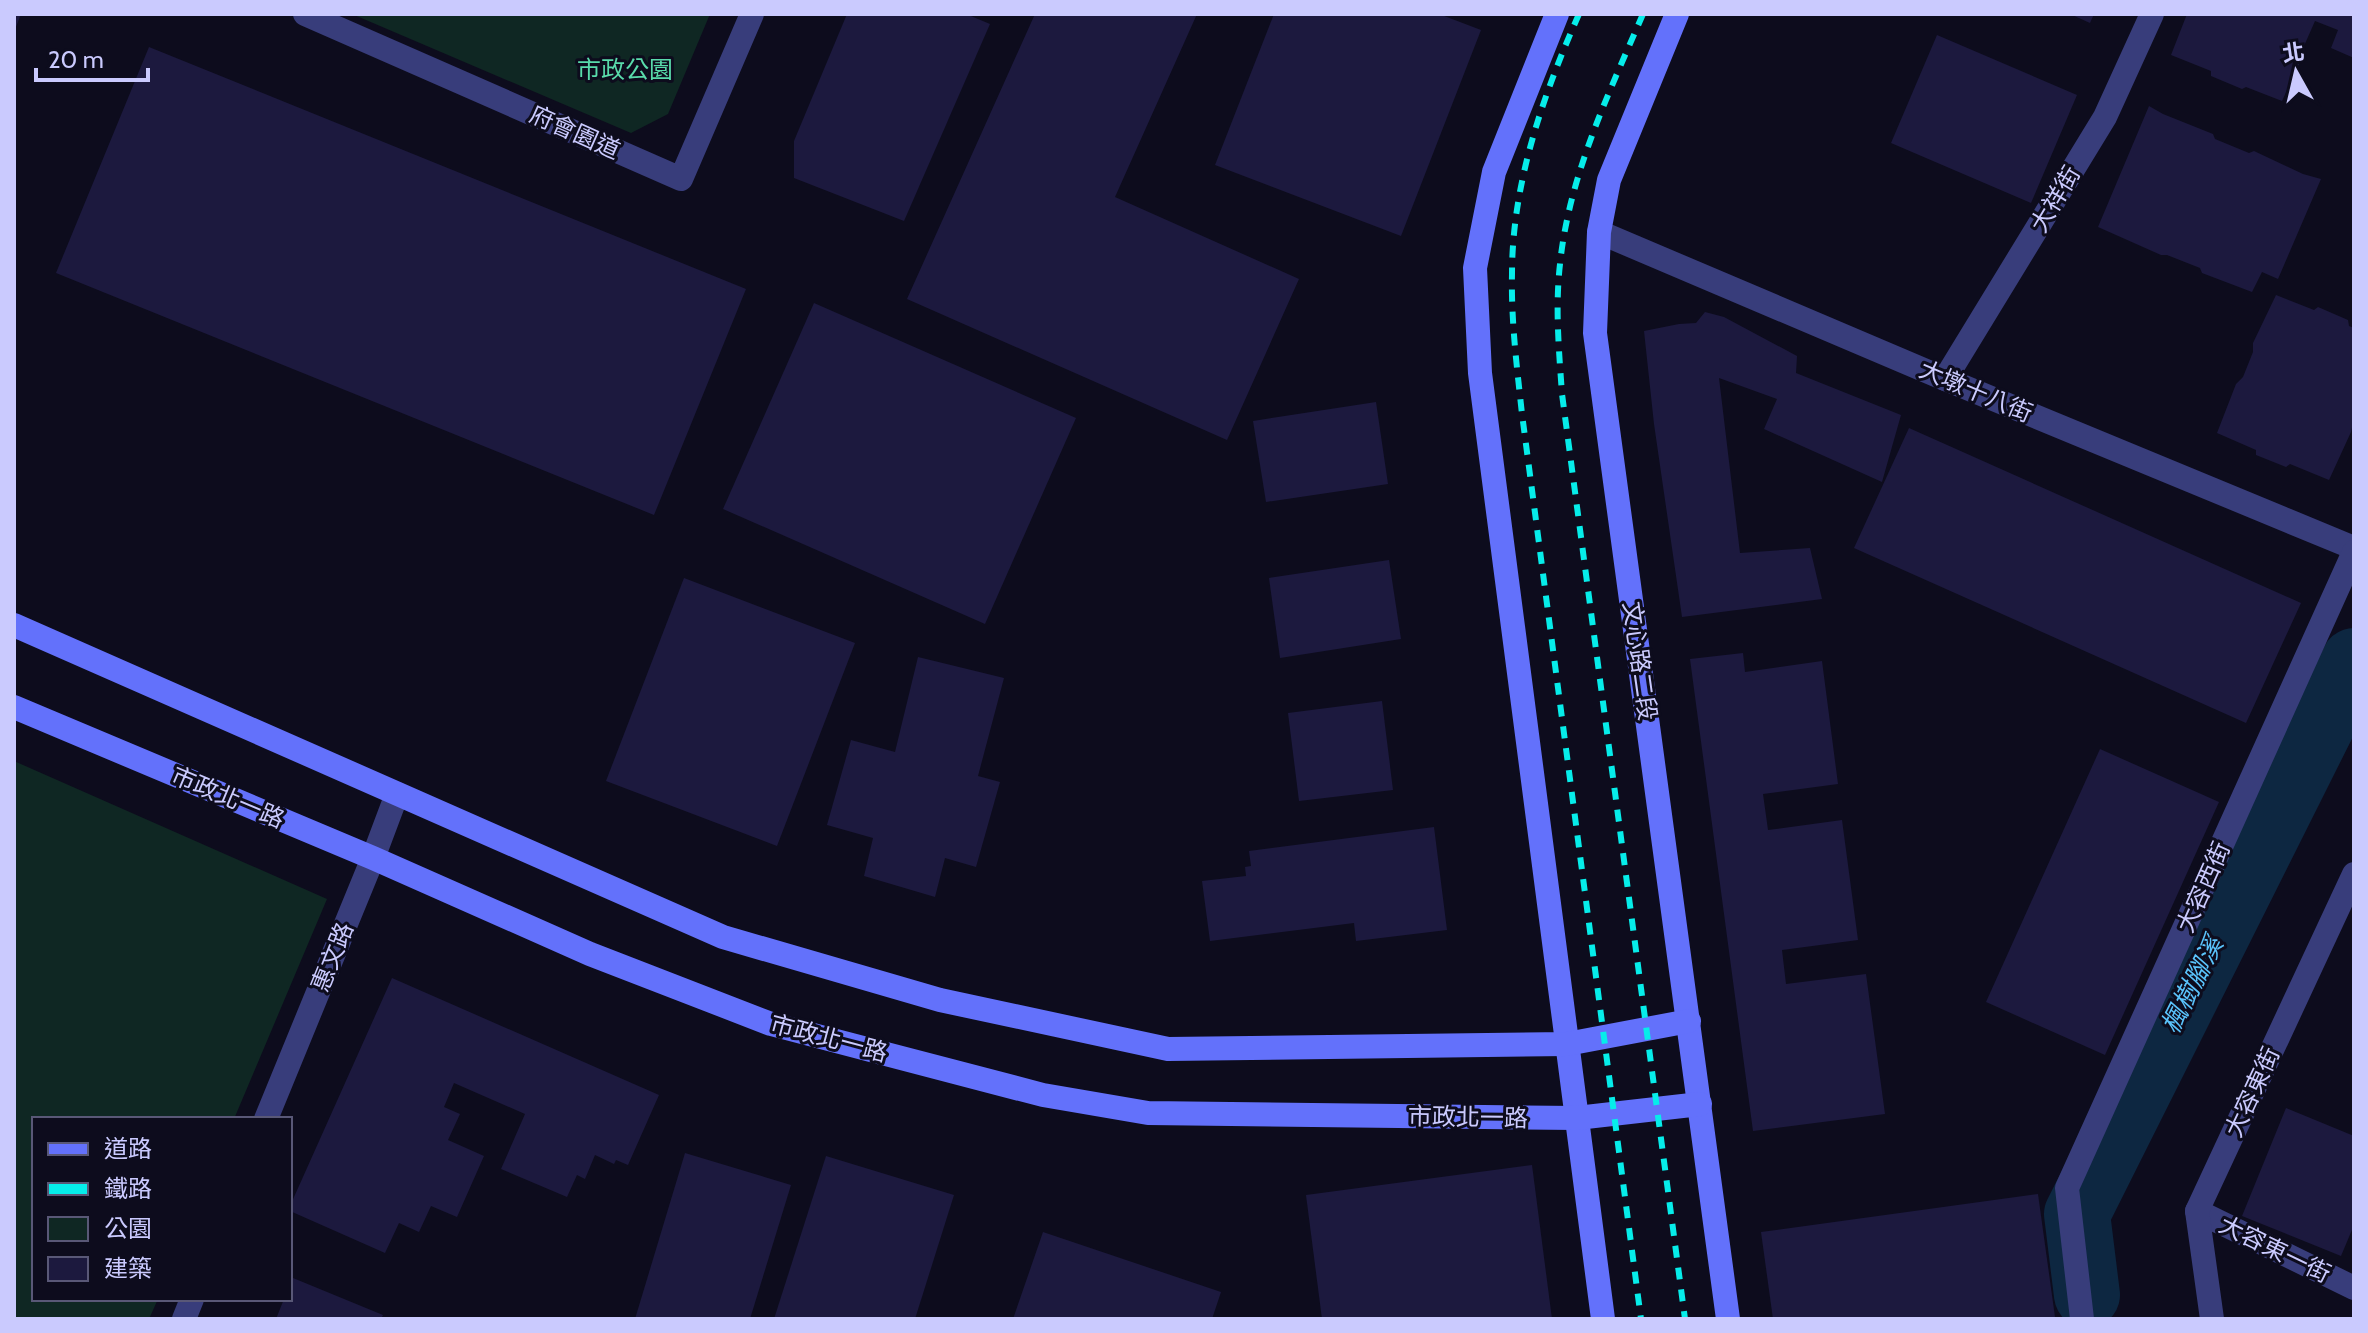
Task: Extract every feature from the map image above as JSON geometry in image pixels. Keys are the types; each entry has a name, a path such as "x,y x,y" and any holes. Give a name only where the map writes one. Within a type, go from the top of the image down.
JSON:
{"street":[{"name":"府會園道","path":"305,14 681,179 752,14"},
{"path":"1557,14 1494,172 1475,268 1480,373 1603,1319"},
{"name":"文心路二段","path":"1677,14 1609,180 1599,232 1595,333 1728,1319"},
{"name":"大祥街","path":"1945,379 2105,117 2152,14"},
{"name":"大墩十八街","path":"1599,232 2354,550"},
{"name":"大容西街","path":"2082,1319 2067,1188 2354,550"},
{"path":"14,625 723,937 940,1000 1168,1049 1567,1044 1689,1021"},
{"name":"市政北一路","path":"14,707 373,858 590,954 771,1024 1043,1095 1148,1113 1577,1118 1700,1104"},
{"name":"惠文路","path":"267,1117 397,794"},
{"name":"大容東街","path":"2197,1211 2354,874"},
{"path":"2197,1211 2212,1319"},
{"name":"大容東一街","path":"2197,1211 2354,1288"}],"green space":[{"name":"市政公園","path":"352,14 710,14 668,114 631,133"},
{"path":"14,761 327,899 235,1117 32,1117 32,1301 157,1301 149,1319 14,1319"}],"building":[{"path":"14,14 21,14 14,32"},
{"path":"847,14 966,14 990,24 904,221 794,178 794,141"},
{"path":"1035,14 1197,14 1115,197 1299,279 1227,440 907,299"},
{"path":"1274,14 1439,14 1481,30 1401,236 1215,165"},
{"path":"2070,14 2094,14 2090,23"},
{"path":"2187,14 2354,14 2354,58 2331,48 2338,30 2315,21 2282,101 2246,87 2242,89 2211,76 2211,71 2171,55"},
{"path":"1937,35 2077,95 2031,203 1891,143"},
{"path":"149,47 746,289 654,515 56,273"},
{"path":"2149,106 2213,134 2215,139 2249,153 2254,151 2321,179 2278,279 2262,272 2252,292 2098,227"},
{"path":"2276,295 2314,310 2318,307 2348,320 2349,326 2354,328 2354,419 2329,480 2290,464 2286,467 2256,455 2256,450 2217,433"},
{"path":"814,303 1076,418 985,624 723,509"},
{"path":"1705,312 1724,317 1797,356 1796,373 1901,415 1882,482 1764,429 1777,399 1719,378 1740,553 1810,548 1822,599 1682,617 1644,331 1696,323"},
{"path":"1376,402 1388,484 1266,502 1253,421"},
{"path":"1909,428 2301,603 2246,723 1854,548"},
{"path":"1389,560 1401,639 1280,658 1269,578"},
{"path":"684,578 855,643 777,846 606,781"},
{"path":"1743,653 1745,672 1822,661 1838,784 1763,794 1768,830 1842,820 1858,940 1782,950 1786,984 1866,974 1885,1114 1753,1131 1690,659"},
{"path":"918,657 1004,678 978,776 1000,782 976,867 945,858 935,897 864,876 873,838 827,825 851,740 895,752"},
{"path":"1382,701 1393,790 1299,801 1288,713"},
{"path":"2100,749 2219,802 2105,1055 1986,1002"},
{"path":"1434,827 1447,930 1356,941 1354,923 1210,941 1202,881 1246,876 1245,867 1251,866 1249,851"},
{"path":"392,978 659,1095 628,1165 616,1160 614,1164 595,1155 585,1179 577,1175 567,1197 501,1169 525,1114 454,1083 444,1107 460,1114 448,1140 484,1156 457,1217 431,1206 419,1232 399,1223 385,1253 292,1212 292,1202"},
{"path":"2286,1108 2354,1136 2354,1225 2341,1256 2242,1216"},
{"path":"685,1153 791,1185 750,1319 635,1319"},
{"path":"826,1156 954,1195 915,1319 774,1319"},
{"path":"1532,1165 1552,1319 1322,1319 1306,1195"},
{"path":"2038,1194 2055,1317 1773,1319 1761,1232"},
{"path":"1043,1232 1221,1292 1212,1319 1013,1319"},
{"path":"293,1278 383,1315 381,1319 276,1319 283,1301 292,1301"}],"waterway":[{"name":"楓樹腳溪","path":"2087,1295 2077,1214 2354,661"}],"railway":[{"path":"1579,14 1553,76 1524,174 1513,240 1512,309 1522,414 1641,1319"},
{"path":"1643,14 1592,136 1572,199 1560,264 1558,329 1562,394 1685,1319"}]}
